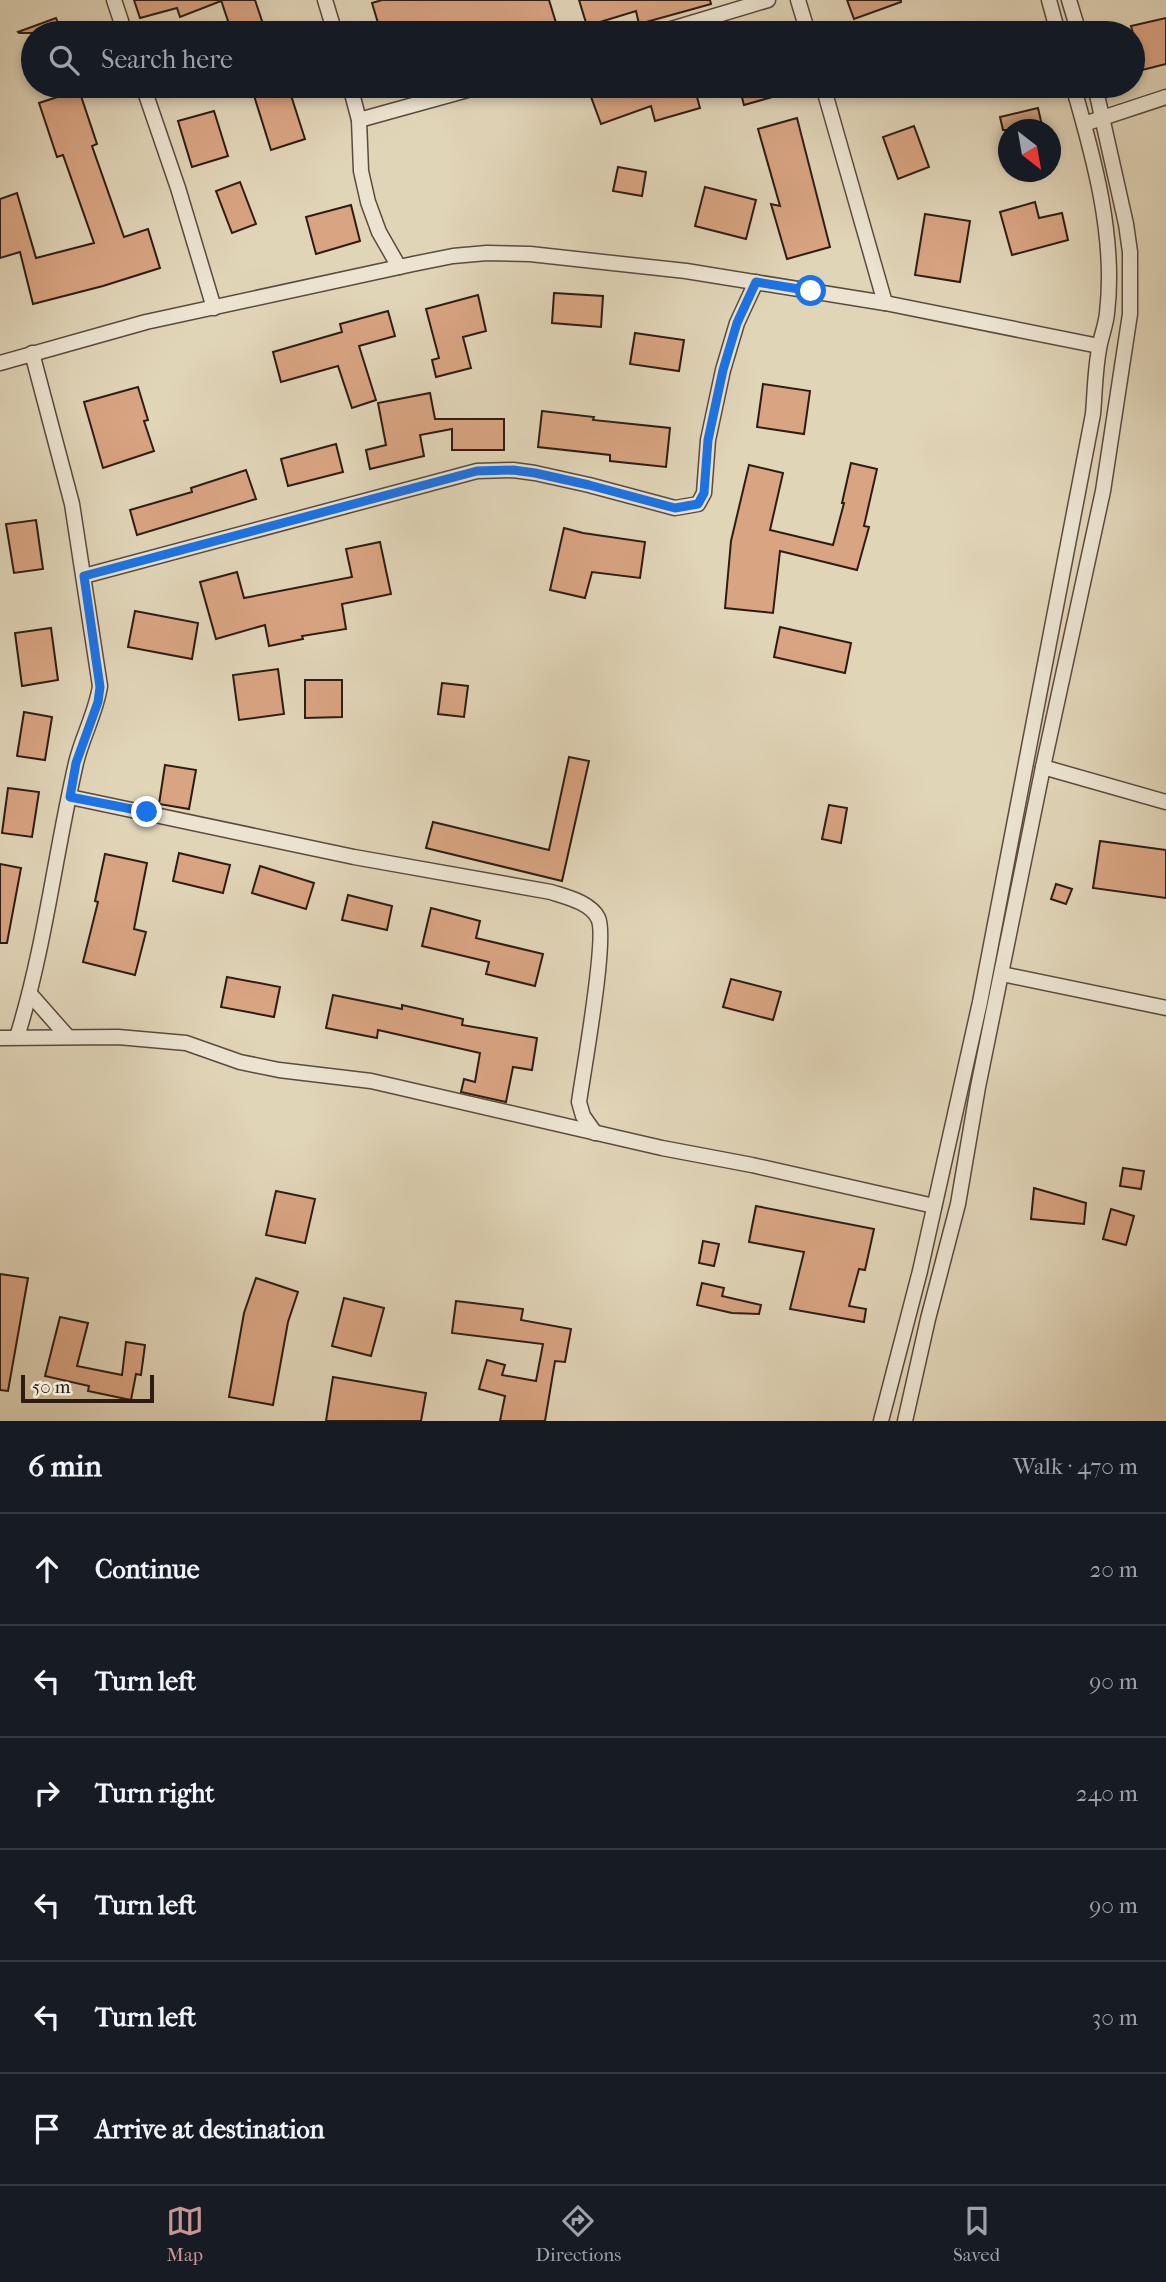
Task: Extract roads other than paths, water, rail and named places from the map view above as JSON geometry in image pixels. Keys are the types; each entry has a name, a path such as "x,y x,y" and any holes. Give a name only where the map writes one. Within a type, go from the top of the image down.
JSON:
{"street":[{"path":"114,0 121,21"},
{"path":"325,0 331,21"},
{"path":"699,21 768,0"},
{"path":"798,0 804,21"},
{"path":"1049,0 1055,21"},
{"path":"1069,0 1075,21"},
{"path":"1084,124 1166,97"},
{"path":"147,98 178,188 214,308"},
{"path":"353,98 359,120 361,171 368,202 379,232 399,267"},
{"path":"359,120 439,98"},
{"path":"826,98 885,303"},
{"path":"881,1421 934,1206 980,1002 1093,414 1099,346 1107,314 1107,246 1084,124 1076,98"},
{"path":"905,1421 958,1204 978,1087 1043,766 1103,491 1130,314 1130,252 1098,98"},
{"path":"0,363 146,322 453,256 487,253 530,254 685,271 885,303 1099,346"},
{"path":"84,576 477,471 513,470 535,473 600,487 675,508 698,504 704,493 708,440 723,370 737,323 756,282"},
{"path":"17,1037 30,994 76,763 98,702 100,687 72,504 32,353"},
{"path":"1043,766 1166,802"},
{"path":"70,797 354,857 551,892 592,911 599,919 600,943 579,1102 583,1116 596,1133"},
{"path":"1002,974 1166,1008"},
{"path":"30,994 68,1037"},
{"path":"0,1038 118,1037 186,1043 240,1062 371,1082 934,1206"}]}
